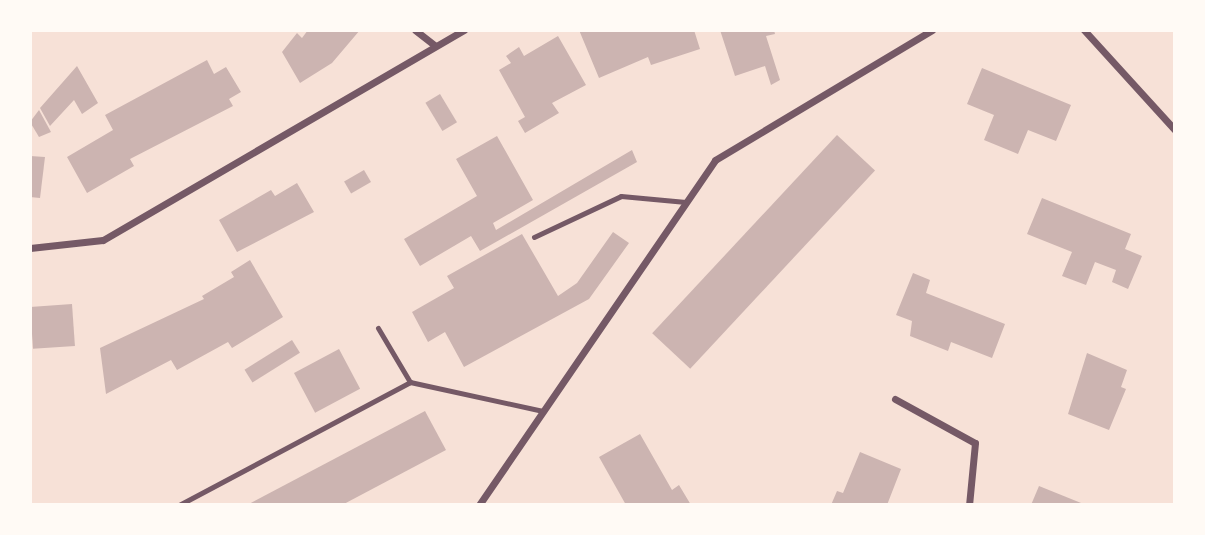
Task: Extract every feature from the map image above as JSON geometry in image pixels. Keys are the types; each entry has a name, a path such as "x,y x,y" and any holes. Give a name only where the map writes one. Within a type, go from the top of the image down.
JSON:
{"street":[{"path":"415,30 434,45"},
{"path":"30,248 103,240 434,45 464,30"},
{"path":"479,505 715,160 932,30"},
{"path":"1084,30 1175,130"},
{"path":"895,399 975,443 969,505"}],"lane":[{"path":"534,237 621,196 686,202"},
{"path":"378,328 410,382"},
{"path":"179,505 410,382 543,411"}],"building":[{"path":"308,30 360,30 332,63 300,83 282,52 297,33 302,38"},
{"path":"579,30 694,30 700,49 651,65 648,57 599,78"},
{"path":"720,30 774,30 775,34 766,36 780,80 771,85 765,66 735,76"},
{"path":"558,36 586,85 552,103 559,113 525,133 518,121 525,117 499,70 511,63 506,56 519,47 524,56"},
{"path":"207,60 214,74 226,67 241,92 229,99 233,106 130,159 134,166 87,193 67,157 113,130 105,115"},
{"path":"77,66 98,103 82,114 74,100 50,126 40,108"},
{"path":"982,68 1071,105 1056,141 1028,130 1018,154 984,140 994,115 967,104"},
{"path":"440,94 457,122 442,131 425,103"},
{"path":"39,110 51,132 39,137 30,122"},
{"path":"837,135 875,170 690,369 652,333"},
{"path":"497,136 533,200 493,223 496,230 632,150 637,162 480,251 471,236 420,266 404,239 477,196 456,159"},
{"path":"30,156 45,157 40,198 30,197"},
{"path":"364,170 371,182 351,194 344,182"},
{"path":"297,183 314,212 237,252 219,220 271,190 275,196"},
{"path":"1042,198 1131,234 1125,249 1142,256 1128,289 1112,282 1116,270 1095,262 1086,285 1062,276 1072,252 1027,234"},
{"path":"613,232 629,243 589,299 464,367 445,332 428,342 412,312 454,288 447,276 522,234 558,296 577,283"},
{"path":"250,260 283,317 232,348 228,342 177,370 171,360 106,394 100,348 204,299 202,296 234,277 231,272"},
{"path":"913,273 930,280 926,293 1005,324 992,358 951,342 948,351 910,336 912,321 896,315"},
{"path":"72,304 75,346 33,349 30,307"},
{"path":"292,340 300,353 252,382 245,370"},
{"path":"339,349 360,389 315,413 294,373"},
{"path":"1087,353 1127,370 1121,387 1126,389 1109,430 1068,414"},
{"path":"425,411 446,450 342,505 247,505"},
{"path":"640,434 672,490 679,485 691,505 626,505 599,457"},
{"path":"860,452 901,469 887,505 831,505 837,491 843,493"},
{"path":"1039,486 1086,505 1031,505"}]}
